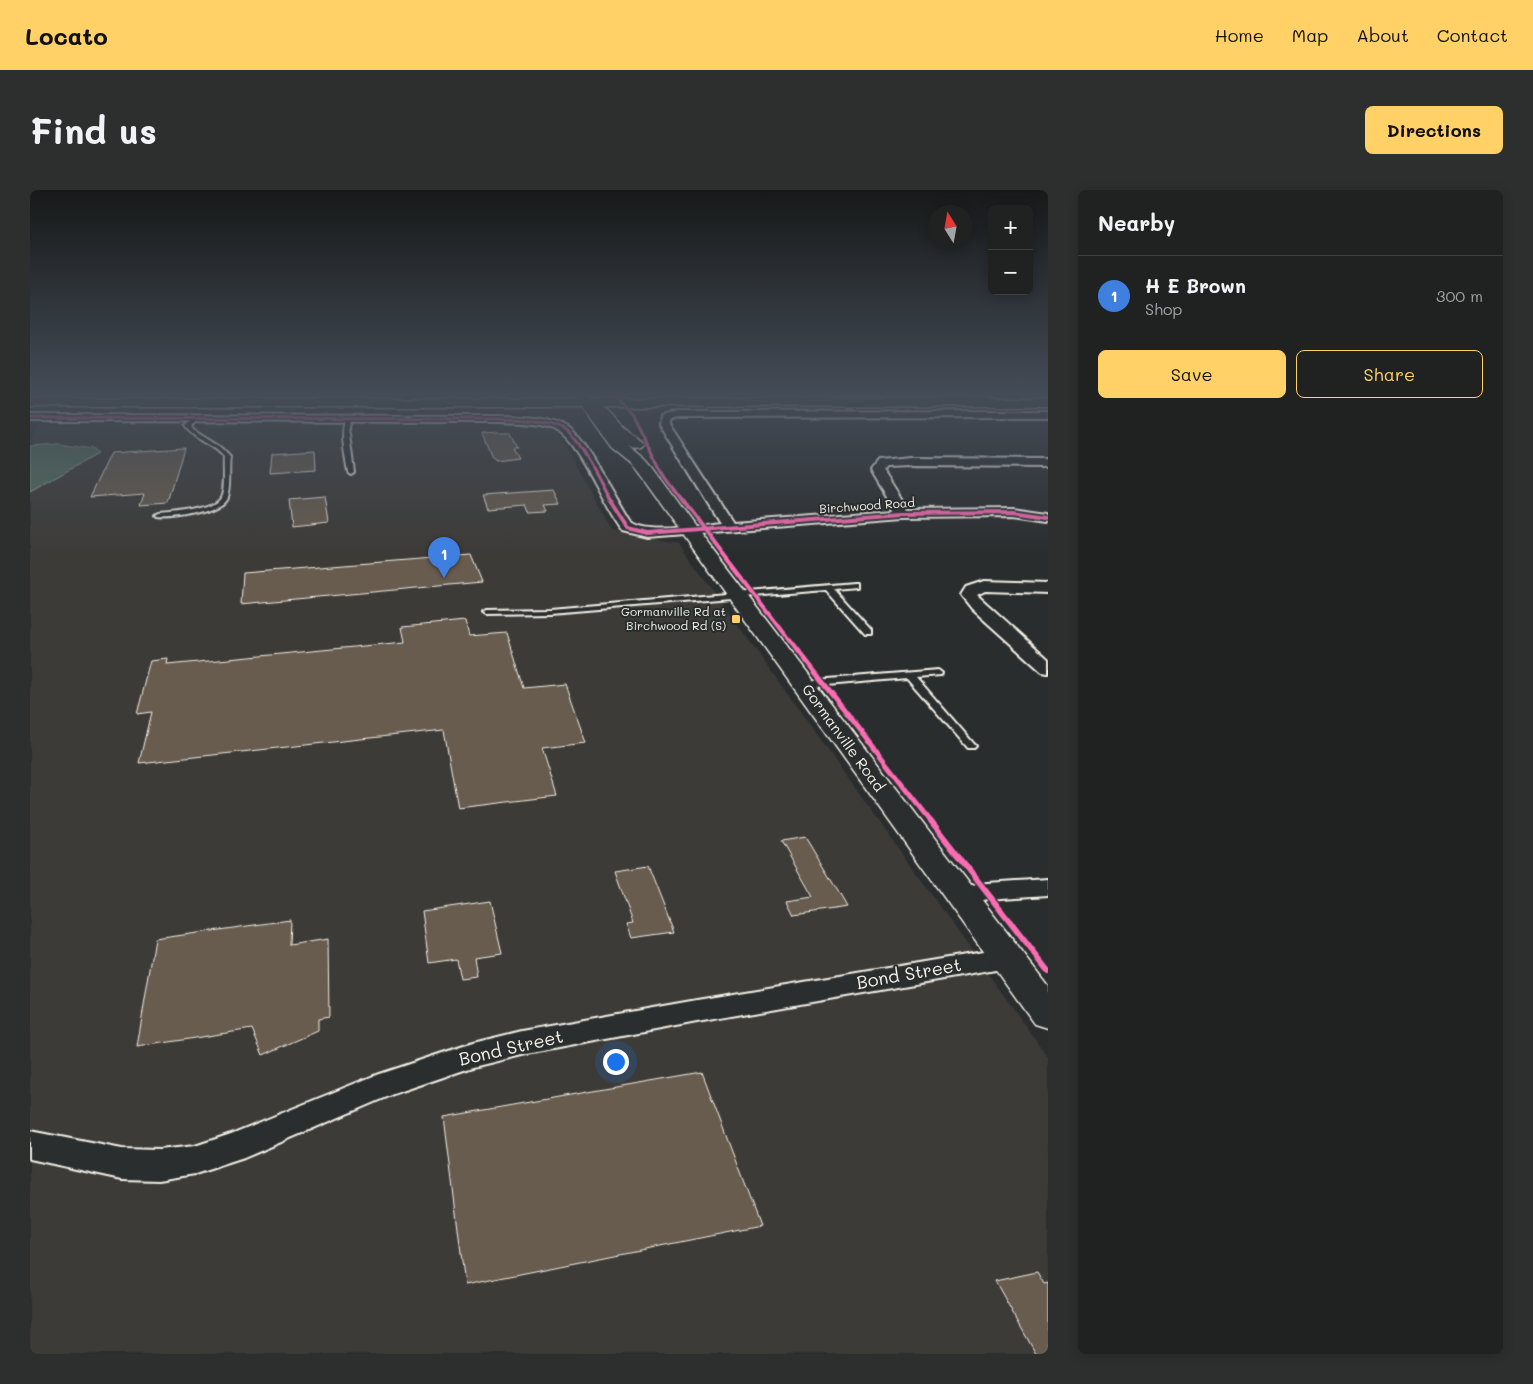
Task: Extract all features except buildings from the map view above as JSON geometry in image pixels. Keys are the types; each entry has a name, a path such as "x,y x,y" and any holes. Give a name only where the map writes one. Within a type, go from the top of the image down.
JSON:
{"main road":[{"name":"Gormanville Road","path":"621,447 639,462 1048,1013"},
{"name":"Gormanville Road","path":"637,447 639,462"}],"street":[{"name":"Birchwood Road","path":"579,447 623,522 628,528 647,533 904,513 1014,512 1048,517"},
{"path":"679,447 729,527"},
{"path":"904,513 878,474 877,470 882,464 911,462 1048,463"},
{"path":"1048,588 984,586 971,590 969,595 978,606 1048,668"},
{"path":"960,896 987,891 1048,887"},
{"name":"Bond Street","path":"30,1145 122,1164 159,1166 195,1160 233,1148 427,1069 489,1051 687,1012 1006,958"}],"lane":[{"path":"160,516 186,513 217,505 223,499 225,486 224,470 227,457 223,450 218,447"},
{"path":"348,447 351,472"},
{"path":"487,612 550,611 854,585"},
{"path":"828,587 868,632"},
{"path":"804,684 938,673"},
{"path":"909,675 971,746"}],"shaded area":[{"path":"30,447 566,447 612,531 679,543 1048,1057 1048,1354 30,1354"}],"green space":[{"path":"30,447 81,447 92,449 97,454 30,492"}],"cycle path":[{"path":"579,447 623,522 628,528 647,533 904,513 1014,512 1048,517"},
{"path":"649,447 663,475 703,529 1048,971"}],"place":[{"name":"H E Brown","path":"444,578"},
{"name":"Gormanville Rd at Birchwood Rd (S)","path":"736,619"}]}
